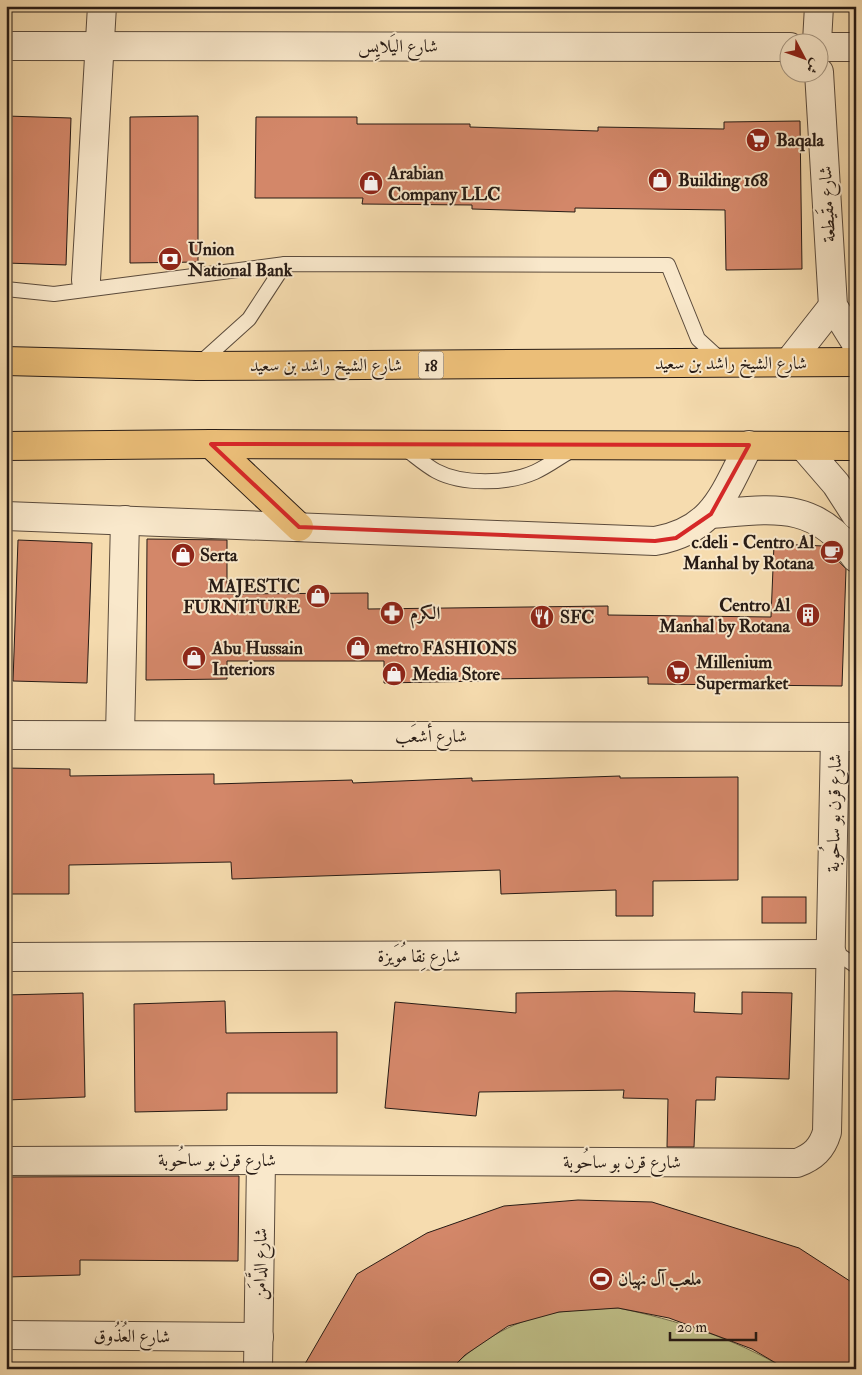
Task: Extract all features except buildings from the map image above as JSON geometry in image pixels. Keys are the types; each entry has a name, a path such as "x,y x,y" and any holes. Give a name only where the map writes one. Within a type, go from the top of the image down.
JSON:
{"main road":[{"name":"شارع الشيخ راشد بن سعيد","path":"6,361 196,366 856,362"},
{"path":"211,444 299,527"},
{"path":"8,447 211,444 856,446"}],"street":[{"path":"86,280 102,6"},
{"path":"818,6 818,32"},
{"name":"شارع اليَلايِس","path":"6,46 780,47"},
{"path":"830,47 856,47"},
{"name":"شارع مقَيطعة","path":"820,82 833,306 856,343"},
{"path":"789,362 833,306"},
{"path":"6,516 655,541 682,534 695,528 711,514 749,445"},
{"path":"804,447 836,484 856,515"},
{"path":"711,514 762,510 791,511 819,522 843,540 856,558"},
{"path":"120,734 125,520"},
{"name":"شارع أشعَب","path":"6,735 845,737"},
{"name":"شارع قرن بو ساحُوبة","path":"6,1161 261,1160 787,1163 805,1160 820,1149 826,1132 832,954 845,737"},
{"name":"شارع نِقا مُوَيزة","path":"6,957 832,954"},
{"name":"شارع الدَّامَن","path":"258,1369 261,1160"},
{"name":"شارع العُذُوق","path":"6,1335 259,1337"}],"lane":[{"path":"196,366 249,319 285,264"},
{"path":"6,289 54,294 285,264 668,265 698,339 725,363"},
{"path":"832,954 841,956 856,966"}],"highlighted area":[{"path":"211,444 749,445 711,514 676,538 655,541 299,527"}],"green space":[{"path":"618,1308 662,1318 704,1331 746,1348 786,1369 451,1369 487,1339 529,1319 566,1311"}],"place":[{"name":"Baqala","path":"758,140"},
{"name":"Building 168","path":"660,180"},
{"name":"Arabian Company LLC","path":"371,183"},
{"name":"Union National Bank","path":"170,259"},
{"name":"c.deli - Centro Al Manhal by Rotana","path":"832,552"},
{"name":"Serta","path":"183,555"},
{"name":"MAJESTIC FURNITURE","path":"318,596"},
{"name":"الكرم","path":"392,613"},
{"name":"Centro Al Manhal by Rotana","path":"808,615"},
{"name":"SFC","path":"542,617"},
{"name":"metro FASHIONS","path":"358,648"},
{"name":"Abu Hussain Interiors","path":"194,658"},
{"name":"Millenium Supermarket","path":"678,672"},
{"name":"Media Store","path":"394,674"},
{"name":"ملعب آل نهيان","path":"601,1279"}]}
